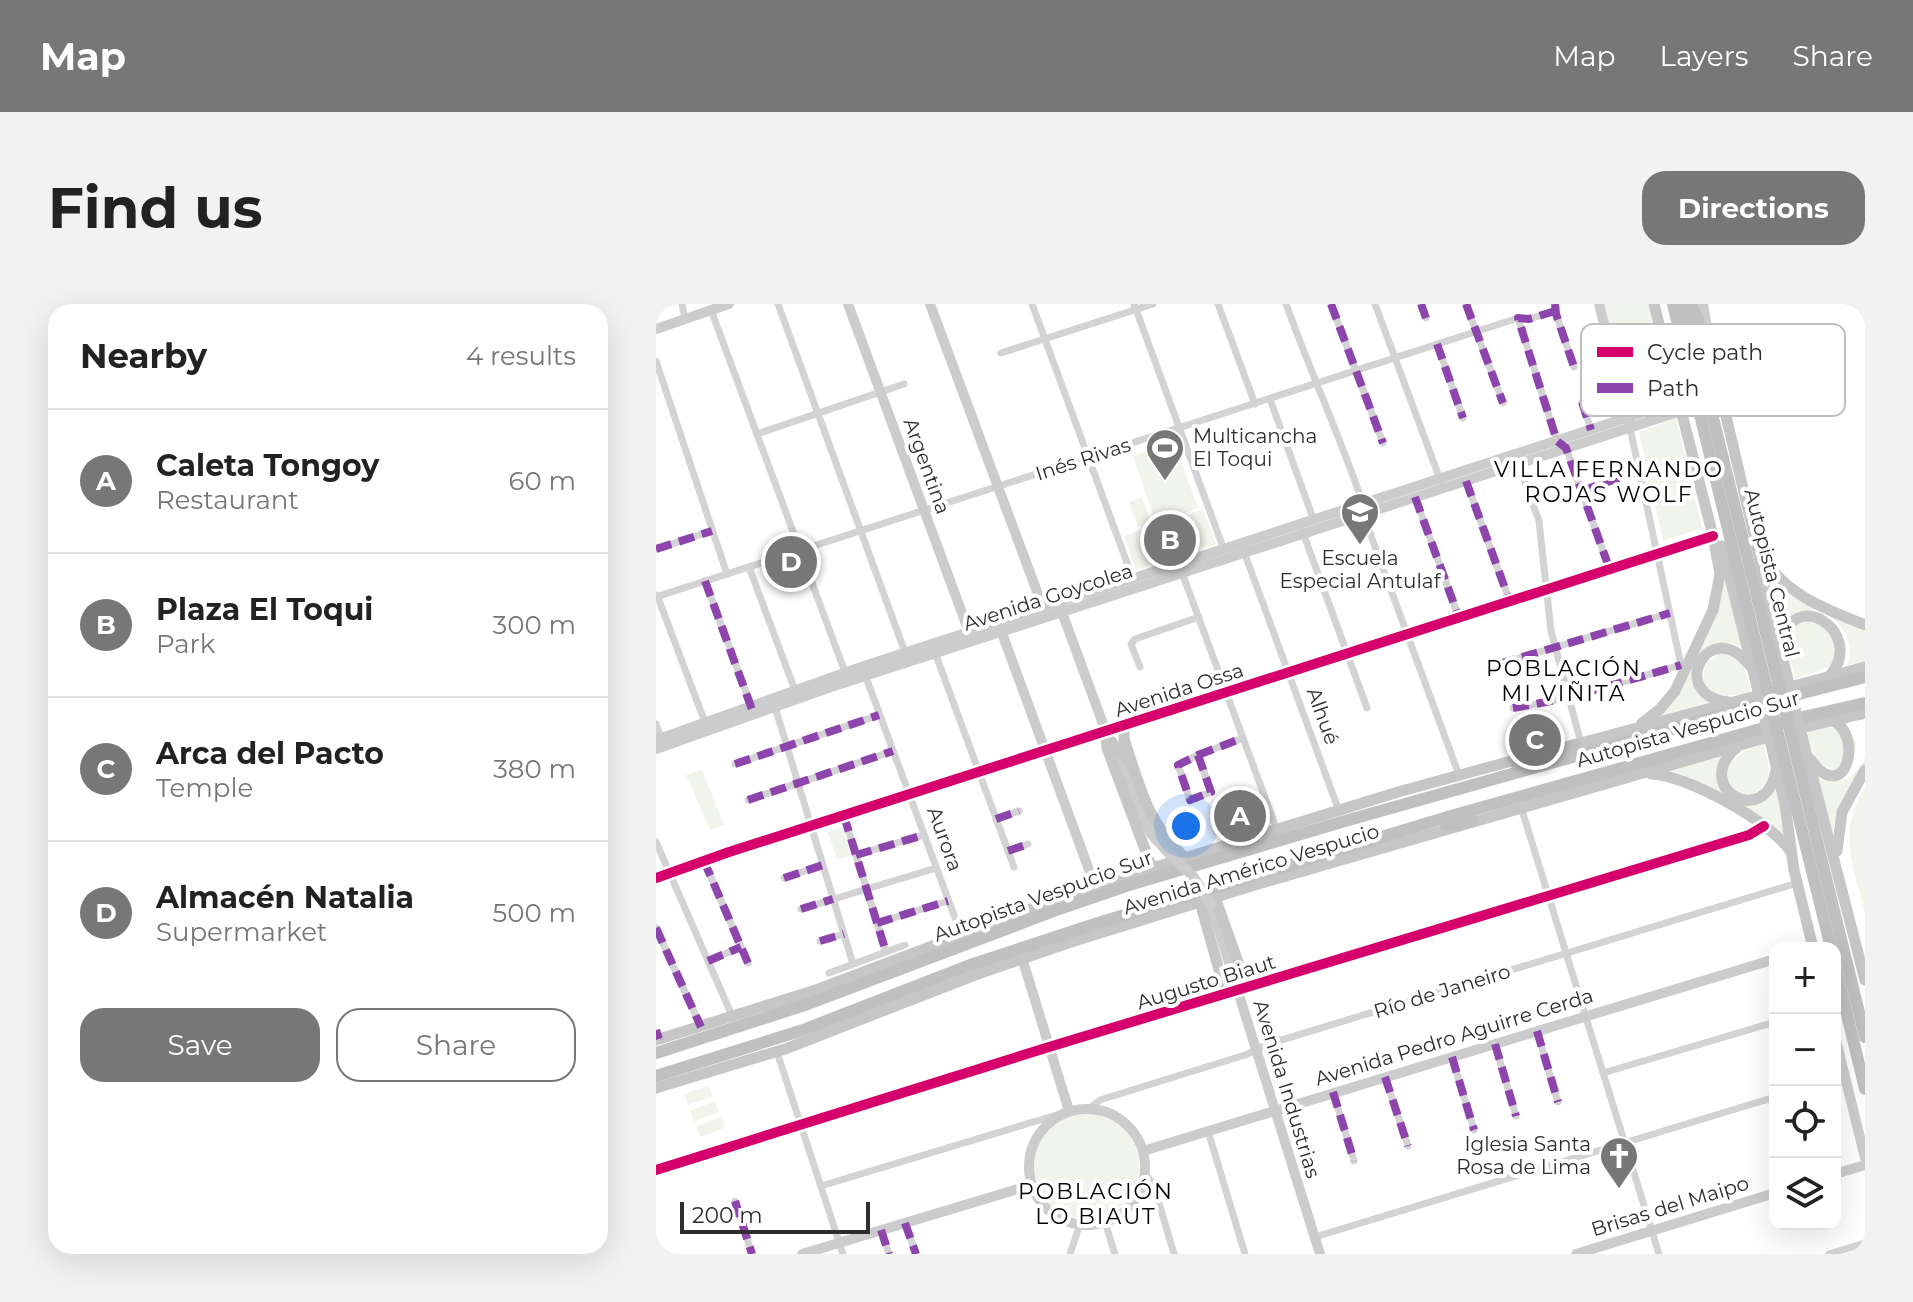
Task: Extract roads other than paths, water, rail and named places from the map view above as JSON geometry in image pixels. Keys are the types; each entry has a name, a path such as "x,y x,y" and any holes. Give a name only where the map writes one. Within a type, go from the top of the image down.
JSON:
{"highway":[{"path":"1665,304 1673,324"},
{"name":"Autopista Central","path":"1673,304 1678,324"},
{"path":"1688,304 1698,324"},
{"name":"Autopista Central","path":"1688,304 1692,324"},
{"name":"Autopista Central","path":"1702,416 1772,683 1859,1039 1865,1089"},
{"name":"Autopista Central","path":"1713,416 1772,683"},
{"name":"Autopista Vespucio Sur","path":"656,1053 748,1025 1096,896 1436,795 1865,677"},
{"name":"Autopista Vespucio Sur","path":"656,1079 1025,946 1360,843 1803,717 1865,703"},
{"name":"Autopista Central","path":"1786,740 1830,942"},
{"path":"1436,795 1578,744"},
{"path":"1360,843 1472,821"},
{"name":"Autopista Central","path":"1841,984 1859,1039"},
{"path":"1841,1008 1859,1039"},
{"path":"657,1039 748,1025"}],"main road":[{"path":"1654,304 1659,324"},
{"path":"1628,730 1651,716 1672,696 1715,604 1719,580 1713,536 1682,416"},
{"path":"1727,416 1781,648"},
{"path":"1689,443 1710,498 1754,672"},
{"path":"1759,550 1775,573 1796,593 1865,625"},
{"path":"1738,746 1724,760 1721,774 1725,787 1737,799 1751,800 1766,793 1786,740 1772,683 1787,628 1798,617 1817,616 1835,624 1844,633 1847,647 1841,665 1831,675"},
{"path":"1733,702 1712,698 1699,687 1697,669 1702,658 1717,649 1729,649 1743,657 1754,672 1772,683"},
{"name":"Avenida Américo Vespucio","path":"657,1039 733,1018 845,980 961,934 1152,868 1459,775 1865,667"},
{"name":"Avenida Américo Vespucio","path":"656,1088 777,1052 1022,958 1472,821 1865,713"},
{"path":"1786,740 1807,754 1818,769 1830,776 1847,773 1858,763 1861,749 1858,737 1846,725 1831,720"},
{"path":"1124,726 1124,736 1136,774 1157,827 1185,858"},
{"path":"1108,736 1136,774"},
{"path":"1108,736 1107,748 1152,868"},
{"path":"1807,754 1865,980"},
{"path":"1776,762 1791,854 1811,942"},
{"path":"1839,875 1839,818 1865,770"},
{"path":"1638,774 1665,775 1688,782 1764,826 1779,838 1791,854"},
{"path":"1209,901 1236,992"},
{"path":"1209,901 1238,962 1236,992"}],"street":[{"path":"682,304 685,319"},
{"path":"656,329 729,304"},
{"path":"778,304 907,657"},
{"name":"Argentina","path":"848,304 971,636"},
{"path":"930,304 1045,612"},
{"path":"1032,304 1133,579"},
{"path":"1001,353 1135,307 1153,304"},
{"path":"1218,304 1255,404"},
{"path":"1286,304 1459,775"},
{"path":"1331,304 1383,443"},
{"path":"1375,304 1441,484"},
{"path":"1421,304 1426,318"},
{"path":"1466,304 1503,403"},
{"path":"1599,304 1604,324"},
{"path":"1703,304 1706,324"},
{"path":"1135,307 1226,553"},
{"path":"1555,307 1574,367"},
{"name":"Inés Rivas","path":"657,596 1518,318 1529,319 1555,307"},
{"path":"711,310 845,672"},
{"path":"1518,318 1610,570"},
{"path":"1437,344 1463,418"},
{"path":"656,361 727,574"},
{"path":"757,434 904,384"},
{"path":"1270,399 1315,524"},
{"path":"1586,416 1591,430"},
{"path":"1513,708 1568,698 1681,665 1627,416"},
{"name":"Avenida Goycolea","path":"659,744 863,671 1650,416"},
{"name":"Avenida Goycolea","path":"1562,445 1591,430 1629,423"},
{"path":"1517,459 1539,521 1555,647 1578,744"},
{"name":"Avenida Goycolea","path":"1363,509 1415,497 1441,484 1466,481 1517,459"},
{"path":"1581,491 1640,471"},
{"path":"1466,481 1510,602"},
{"path":"1415,497 1459,618"},
{"path":"1302,529 1367,708"},
{"path":"656,549 712,531"},
{"name":"Avenida Ossa","path":"656,878 1045,751 1108,736 1124,726 1713,536"},
{"name":"Alhué","path":"1242,548 1339,811"},
{"path":"749,567 796,694"},
{"path":"1180,568 1277,830"},
{"name":"Avenida Goycolea","path":"1060,607 1133,579 1180,568"},
{"path":"705,581 752,710"},
{"path":"657,596 706,727"},
{"path":"1060,607 1108,736 1146,825 1170,855 1194,877 1209,901"},
{"path":"1499,664 1670,613"},
{"path":"1140,667 1131,644 1135,639 1199,617"},
{"path":"1000,627 1095,886"},
{"path":"933,649 1014,867"},
{"name":"Avenida Goycolea","path":"752,710 775,707 845,672 863,671"},
{"name":"Aurora","path":"863,671 961,934"},
{"path":"775,707 853,964"},
{"path":"735,764 879,715"},
{"path":"656,724 659,744"},
{"path":"1198,755 1211,792 1191,801 1178,765 1198,755 1243,738"},
{"path":"748,800 893,751"},
{"path":"1521,807 1659,1254"},
{"path":"996,819 1019,811"},
{"path":"844,816 886,952"},
{"name":"Augusto Biaut","path":"656,1170 1049,1047 1752,834 1764,826"},
{"path":"856,855 924,835"},
{"path":"656,842 733,1018"},
{"path":"1008,851 1028,844"},
{"path":"704,861 748,963"},
{"path":"784,878 823,865"},
{"path":"801,909 936,868"},
{"name":"Río de Janeiro","path":"1090,1108 1100,1100 1256,1050 1797,883"},
{"path":"877,923 948,901"},
{"path":"656,928 701,1027"},
{"path":"820,941 844,934"},
{"path":"829,973 905,945"},
{"path":"708,961 741,947"},
{"path":"1022,958 1066,1112"},
{"name":"Avenida Pedro Aguirre Cerda","path":"1143,1151 1769,961"},
{"name":"Avenida Industrias","path":"1236,992 1320,1254"},
{"path":"1603,1073 1769,1024"},
{"path":"1537,1031 1558,1102"},
{"path":"1495,1044 1516,1116"},
{"path":"777,1052 843,1254"},
{"path":"1452,1057 1474,1130"},
{"path":"1385,1077 1408,1146"},
{"path":"1841,1080 1865,1158"},
{"path":"1333,1092 1354,1161"},
{"path":"1315,1237 1769,1099"},
{"path":"821,1186 1039,1125 1066,1112 1090,1108 1106,1111 1126,1124 1137,1136 1143,1151 1145,1173 1129,1207 1105,1222 1080,1224 1053,1214 1031,1185 1029,1157 1039,1125"},
{"path":"1208,1131 1245,1254"},
{"path":"1841,1172 1865,1165"},
{"path":"1145,1173 1154,1186 1174,1254"},
{"path":"802,1254 1031,1185"},
{"name":"Brisas del Maipo","path":"1576,1254 1769,1195"},
{"path":"735,1201 752,1254"},
{"path":"1105,1222 1115,1254"},
{"path":"905,1223 916,1254"},
{"path":"1070,1254 1080,1224"},
{"path":"881,1230 889,1254"},
{"path":"1829,1254 1865,1243"}],"place":[{"name":"Multicancha El Toqui","path":"1165,482"},
{"name":"Plaza El Toqui","path":"1170,540"},
{"name":"Escuela Especial Antulaf","path":"1360,546"},
{"name":"Almacén Natalia","path":"791,562"},
{"name":"Arca del Pacto","path":"1535,740"},
{"name":"Caleta Tongoy","path":"1240,816"},
{"name":"Iglesia Santa Rosa de Lima","path":"1619,1190"}],"district":[{"name":"VILLA FERNANDO ROJAS WOLF","path":"1609,482"},
{"name":"POBLACIÓN MI VIÑITA","path":"1564,680"},
{"name":"POBLACIÓN LO BIAUT","path":"1096,1204"}]}
